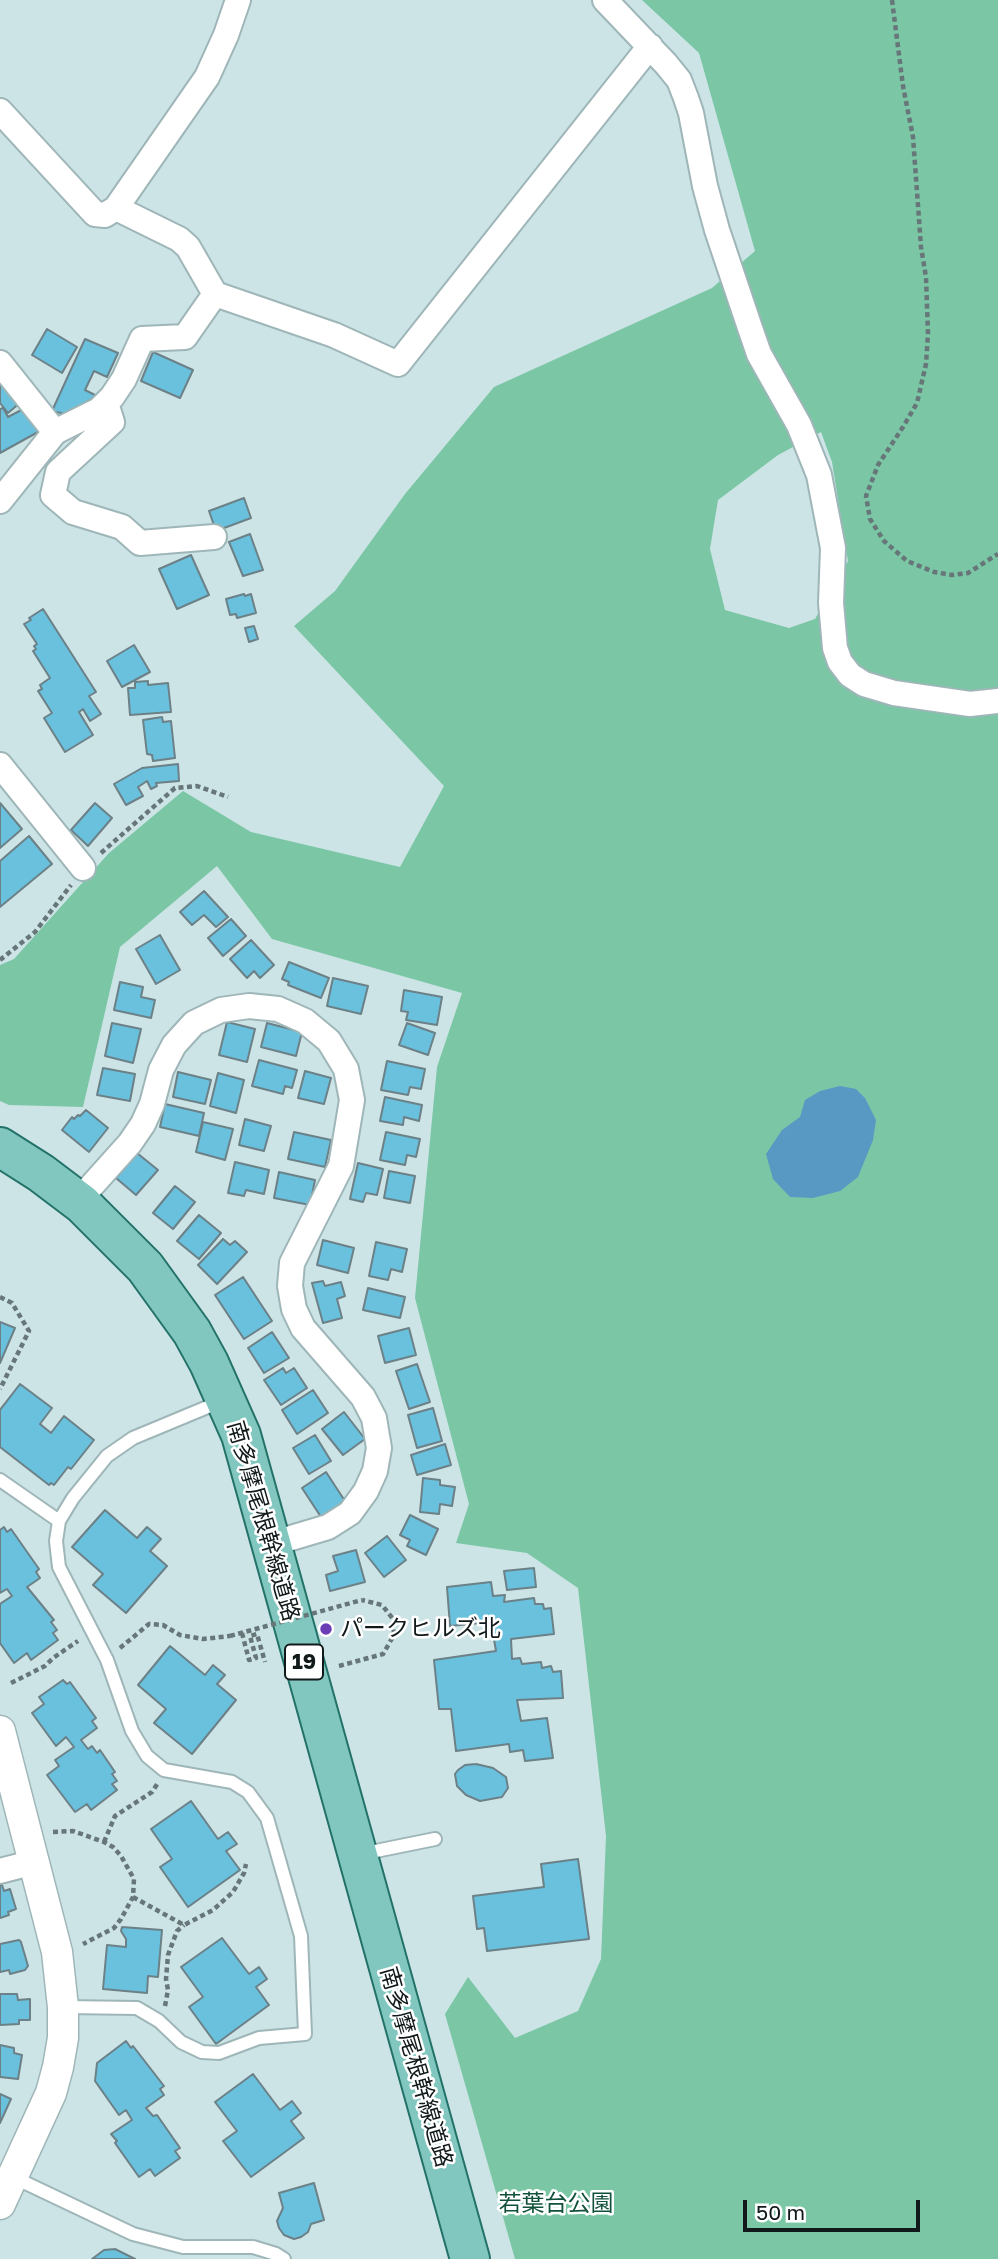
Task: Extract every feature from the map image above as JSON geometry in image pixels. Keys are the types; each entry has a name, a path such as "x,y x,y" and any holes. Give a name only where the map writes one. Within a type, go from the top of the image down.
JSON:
{"main road":[{"name":"南多摩尾根幹線道路","path":"0,1147 78,1201 145,1268 192,1332 241,1435 470,2259"}],"street":[{"path":"0,111 95,215 105,215 116,208 207,78 238,0"},
{"path":"605,0 650,46 678,80 686,98 717,230 750,328 760,354 799,425 819,475 833,548 831,603 835,648 840,662 864,684 894,693 970,704 998,701"},
{"path":"116,208 179,239 188,247 215,294 334,335 398,364 650,46"},
{"path":"0,501 55,432 99,410 106,403 124,379 142,339 185,337 215,294"},
{"path":"0,363 55,432"},
{"path":"106,403 113,422 58,472 53,495 73,512 122,527 140,543 214,537"},
{"path":"0,765 83,868"},
{"path":"78,1201 130,1143 143,1124 152,1104 161,1070 174,1045 194,1023 221,1010 249,1006 278,1009 305,1021 329,1041 346,1069 352,1100 341,1166 292,1263 290,1286 294,1309 303,1328 363,1397 374,1418 379,1448 375,1471 366,1491 349,1513 328,1527 271,1544"},
{"path":"0,1731 57,1952 63,2007 63,2038 51,2093 0,2204"},
{"path":"0,1871 35,1863"}],"lane":[{"path":"63,2007 137,2008 159,2021 180,2042 202,2052 219,2053 259,2038 304,2034 301,1936 267,1818 248,1792 232,1782 164,1770 146,1756 107,1660 59,1567 56,1541 59,1521 73,1498 107,1456 132,1438 226,1400"},
{"path":"0,1480 59,1521"},
{"path":"357,1854 435,1839"},
{"path":"13,2176 133,2234 183,2247 253,2247 284,2259"}],"path":[{"path":"892,0 903,86 913,137 921,247 926,277 928,334 926,364 917,402 904,428 878,465 866,496 870,519 884,541 907,561 934,572 952,575 968,573 998,554"},
{"path":"0,960 35,932 83,868 174,788 197,786 228,797"},
{"path":"0,1297 12,1303 29,1331 0,1389"},
{"path":"107,1660 149,1624 163,1625 180,1635 203,1639 230,1636 362,1600 382,1605 393,1619 394,1634 383,1654 340,1667"},
{"path":"11,1684 45,1666 92,1632"},
{"path":"242,1633 249,1660 256,1658 250,1636 257,1634 265,1662"},
{"path":"104,1842 115,1816 152,1792 164,1770"},
{"path":"51,1832 73,1831 113,1847 134,1879 129,1906 114,1928 83,1944"},
{"path":"159,2021 166,2004 169,1955 177,1931 205,1916 233,1892 246,1864"},
{"path":"132,1897 184,1925"}],"green space":[{"name":"若葉台公園","path":"642,0 998,0 998,2259 515,2259 445,2014 468,1977 515,2038 578,2011 601,1959 606,1836 578,1588 527,1553 456,1543 469,1504 415,1298 437,1067 462,993 272,939 217,866 120,947 83,1107 9,1105 0,1101 0,965 14,959 109,853 183,791 251,832 400,867 444,786 294,626 335,591 405,494 494,387 712,288 755,251 699,53","holes":["821,432 832,462 848,561 815,619 789,628 725,610 710,549 718,500 778,455"]}],"water":[{"path":"840,1086 856,1089 865,1098 876,1120 873,1140 858,1177 840,1191 813,1198 790,1197 773,1179 766,1154 782,1130 800,1117 805,1100 820,1091"}],"building":[{"path":"47,329 77,347 62,373 32,355"},
{"path":"85,339 118,353 107,377 94,371 85,390 97,396 65,414 52,411"},
{"path":"153,352 193,370 180,398 141,381"},
{"path":"0,376 21,402 8,413 0,403"},
{"path":"3,408 8,417 25,408 38,432 0,453 0,409"},
{"path":"244,498 251,518 216,531 209,511"},
{"path":"250,534 263,570 243,576 229,542"},
{"path":"191,555 209,595 177,609 159,569"},
{"path":"251,594 256,613 237,618 236,614 230,615 226,599"},
{"path":"43,609 96,692 89,696 101,714 90,721 83,709 79,712 93,735 65,752 44,718 52,713 38,691 42,689 40,685 50,678 33,651 37,644 24,624"},
{"path":"254,626 258,639 249,642 245,628"},
{"path":"134,645 150,672 122,687 107,661"},
{"path":"148,681 148,685 168,683 171,712 130,715 128,688 135,688 135,682"},
{"path":"162,717 163,722 171,721 175,758 153,761 152,755 147,754 143,720"},
{"path":"178,764 179,781 156,783 157,786 151,789 147,781 138,787 143,796 126,805 114,784 142,768"},
{"path":"0,803 22,829 0,848"},
{"path":"95,803 112,818 88,846 71,830"},
{"path":"29,836 52,864 0,907 0,861"},
{"path":"204,891 228,917 216,927 204,915 192,925 180,912"},
{"path":"231,919 246,936 223,956 208,938"},
{"path":"160,935 180,970 156,984 136,949"},
{"path":"251,940 274,965 260,978 254,971 247,978 230,959"},
{"path":"289,962 329,978 321,998 288,985 289,982 282,979"},
{"path":"333,978 368,986 361,1014 327,1006"},
{"path":"120,982 143,987 141,997 155,1000 151,1018 114,1010"},
{"path":"404,990 442,997 437,1025 406,1020 408,1012 401,1011"},
{"path":"227,1022 255,1029 247,1062 219,1055"},
{"path":"112,1023 141,1029 133,1063 105,1056"},
{"path":"267,1023 302,1032 296,1056 261,1047"},
{"path":"407,1023 435,1033 428,1055 399,1045"},
{"path":"259,1060 297,1070 292,1088 285,1086 283,1094 252,1086"},
{"path":"387,1061 425,1069 421,1089 410,1087 408,1095 381,1090"},
{"path":"103,1068 135,1074 130,1101 97,1095"},
{"path":"305,1071 331,1078 324,1104 298,1098"},
{"path":"178,1072 211,1080 205,1104 173,1097"},
{"path":"218,1073 244,1080 236,1113 210,1106"},
{"path":"385,1097 422,1105 419,1121 404,1117 403,1125 380,1121"},
{"path":"165,1104 204,1113 199,1136 160,1127"},
{"path":"86,1110 108,1128 89,1152 62,1130 72,1117 74,1119 80,1116"},
{"path":"245,1119 271,1126 264,1151 239,1145"},
{"path":"203,1122 233,1129 225,1160 196,1152"},
{"path":"294,1132 331,1140 325,1167 288,1159"},
{"path":"386,1132 420,1139 416,1157 407,1155 405,1165 380,1160"},
{"path":"137,1153 158,1170 136,1195 116,1178"},
{"path":"235,1162 269,1170 264,1194 246,1190 244,1196 228,1193"},
{"path":"358,1163 383,1169 377,1195 366,1193 363,1202 350,1199"},
{"path":"389,1171 415,1176 410,1203 384,1198"},
{"path":"279,1172 315,1180 310,1205 274,1198"},
{"path":"175,1186 195,1202 173,1229 153,1213"},
{"path":"199,1215 221,1233 199,1259 177,1241"},
{"path":"223,1239 230,1245 235,1241 247,1252 217,1284 198,1265"},
{"path":"323,1240 354,1248 348,1273 317,1265"},
{"path":"376,1242 407,1249 402,1272 391,1269 388,1280 369,1276"},
{"path":"243,1277 272,1321 244,1339 215,1295"},
{"path":"323,1281 325,1286 341,1282 345,1296 337,1299 342,1318 323,1323 312,1283"},
{"path":"368,1288 405,1297 400,1318 363,1310"},
{"path":"0,1322 15,1328 0,1363"},
{"path":"409,1328 416,1355 385,1363 378,1336"},
{"path":"272,1332 289,1358 264,1373 248,1348"},
{"path":"417,1364 430,1402 409,1409 396,1371"},
{"path":"283,1368 286,1373 294,1368 307,1388 281,1405 264,1380"},
{"path":"20,1384 52,1408 40,1424 51,1433 64,1416 94,1440 54,1485 49,1485 0,1447 0,1410"},
{"path":"313,1390 328,1413 297,1434 282,1410"},
{"path":"433,1408 442,1441 417,1448 408,1415"},
{"path":"344,1412 365,1439 343,1455 322,1429"},
{"path":"315,1435 331,1461 309,1474 293,1448"},
{"path":"445,1444 451,1465 417,1475 411,1455"},
{"path":"326,1472 345,1501 321,1517 302,1488"},
{"path":"423,1478 440,1480 440,1485 455,1487 452,1506 440,1504 439,1514 420,1512"},
{"path":"105,1510 137,1538 147,1527 161,1539 150,1551 167,1566 126,1613 93,1585 103,1574 72,1547"},
{"path":"410,1515 438,1529 426,1555 407,1546 410,1540 400,1535"},
{"path":"4,1527 7,1532 11,1529 39,1569 36,1572 40,1578 27,1587 54,1620 51,1622 57,1630 53,1633 58,1640 31,1660 27,1653 14,1663 0,1643 0,1604 12,1596 7,1589 0,1593 0,1530"},
{"path":"387,1536 406,1560 384,1577 365,1553"},
{"path":"356,1550 365,1582 330,1591 326,1575 338,1571 333,1556"},
{"path":"534,1568 536,1587 507,1590 504,1571"},
{"path":"491,1582 493,1596 505,1595 504,1602 534,1598 535,1604 543,1604 544,1609 551,1608 554,1634 511,1639 512,1659 520,1658 522,1664 541,1662 542,1668 551,1666 553,1672 561,1671 563,1698 517,1700 521,1721 547,1718 553,1758 525,1761 523,1750 510,1752 509,1744 456,1751 451,1709 439,1709 434,1660 496,1651 491,1622 450,1626 447,1587"},
{"path":"170,1646 205,1675 213,1665 225,1675 217,1684 236,1700 192,1754 154,1723 166,1709 138,1685"},
{"path":"63,1680 67,1684 70,1682 96,1718 92,1721 97,1728 81,1740 88,1749 92,1746 97,1753 100,1750 115,1772 112,1774 117,1781 112,1784 117,1790 91,1810 87,1804 75,1812 47,1775 59,1766 55,1760 74,1747 66,1737 56,1746 32,1713 44,1704 39,1697"},
{"path":"476,1764 493,1768 506,1777 508,1788 502,1797 480,1801 466,1795 457,1786 455,1774 458,1770 465,1765"},
{"path":"191,1801 218,1839 228,1832 237,1844 226,1851 240,1870 188,1907 160,1867 172,1859 151,1829"},
{"path":"578,1859 589,1939 487,1951 484,1928 477,1929 473,1896 544,1887 541,1864"},
{"path":"0,1885 4,1891 10,1889 16,1909 0,1918"},
{"path":"122,1927 162,1930 158,1977 148,1976 147,1993 103,1989 107,1945 126,1947"},
{"path":"222,1938 249,1974 259,1967 267,1979 256,1987 269,2005 216,2044 189,2007 203,1997 181,1967"},
{"path":"19,1940 28,1966 25,1970 10,1974 9,1970 0,1972 0,1944"},
{"path":"0,1994 17,1994 18,2000 30,1999 30,2020 19,2020 19,2024 0,2025"},
{"path":"126,2041 131,2048 133,2046 164,2086 160,2089 164,2095 146,2108 153,2116 157,2115 180,2148 175,2151 180,2158 155,2176 150,2169 139,2177 115,2143 117,2141 111,2134 132,2120 126,2110 119,2115 95,2081 97,2063"},
{"path":"0,2045 14,2048 14,2053 22,2055 18,2079 0,2077"},
{"path":"253,2074 280,2110 292,2101 301,2113 291,2121 304,2138 251,2177 223,2141 237,2131 215,2102"},
{"path":"0,2094 11,2099 0,2123"},
{"path":"314,2183 324,2220 311,2224 308,2232 301,2237 294,2239 284,2235 277,2221 283,2208 279,2193"},
{"path":"115,2249 135,2259 92,2259 104,2250"}],"place":[{"name":"パークヒルズ北","path":"326,1629"}]}
